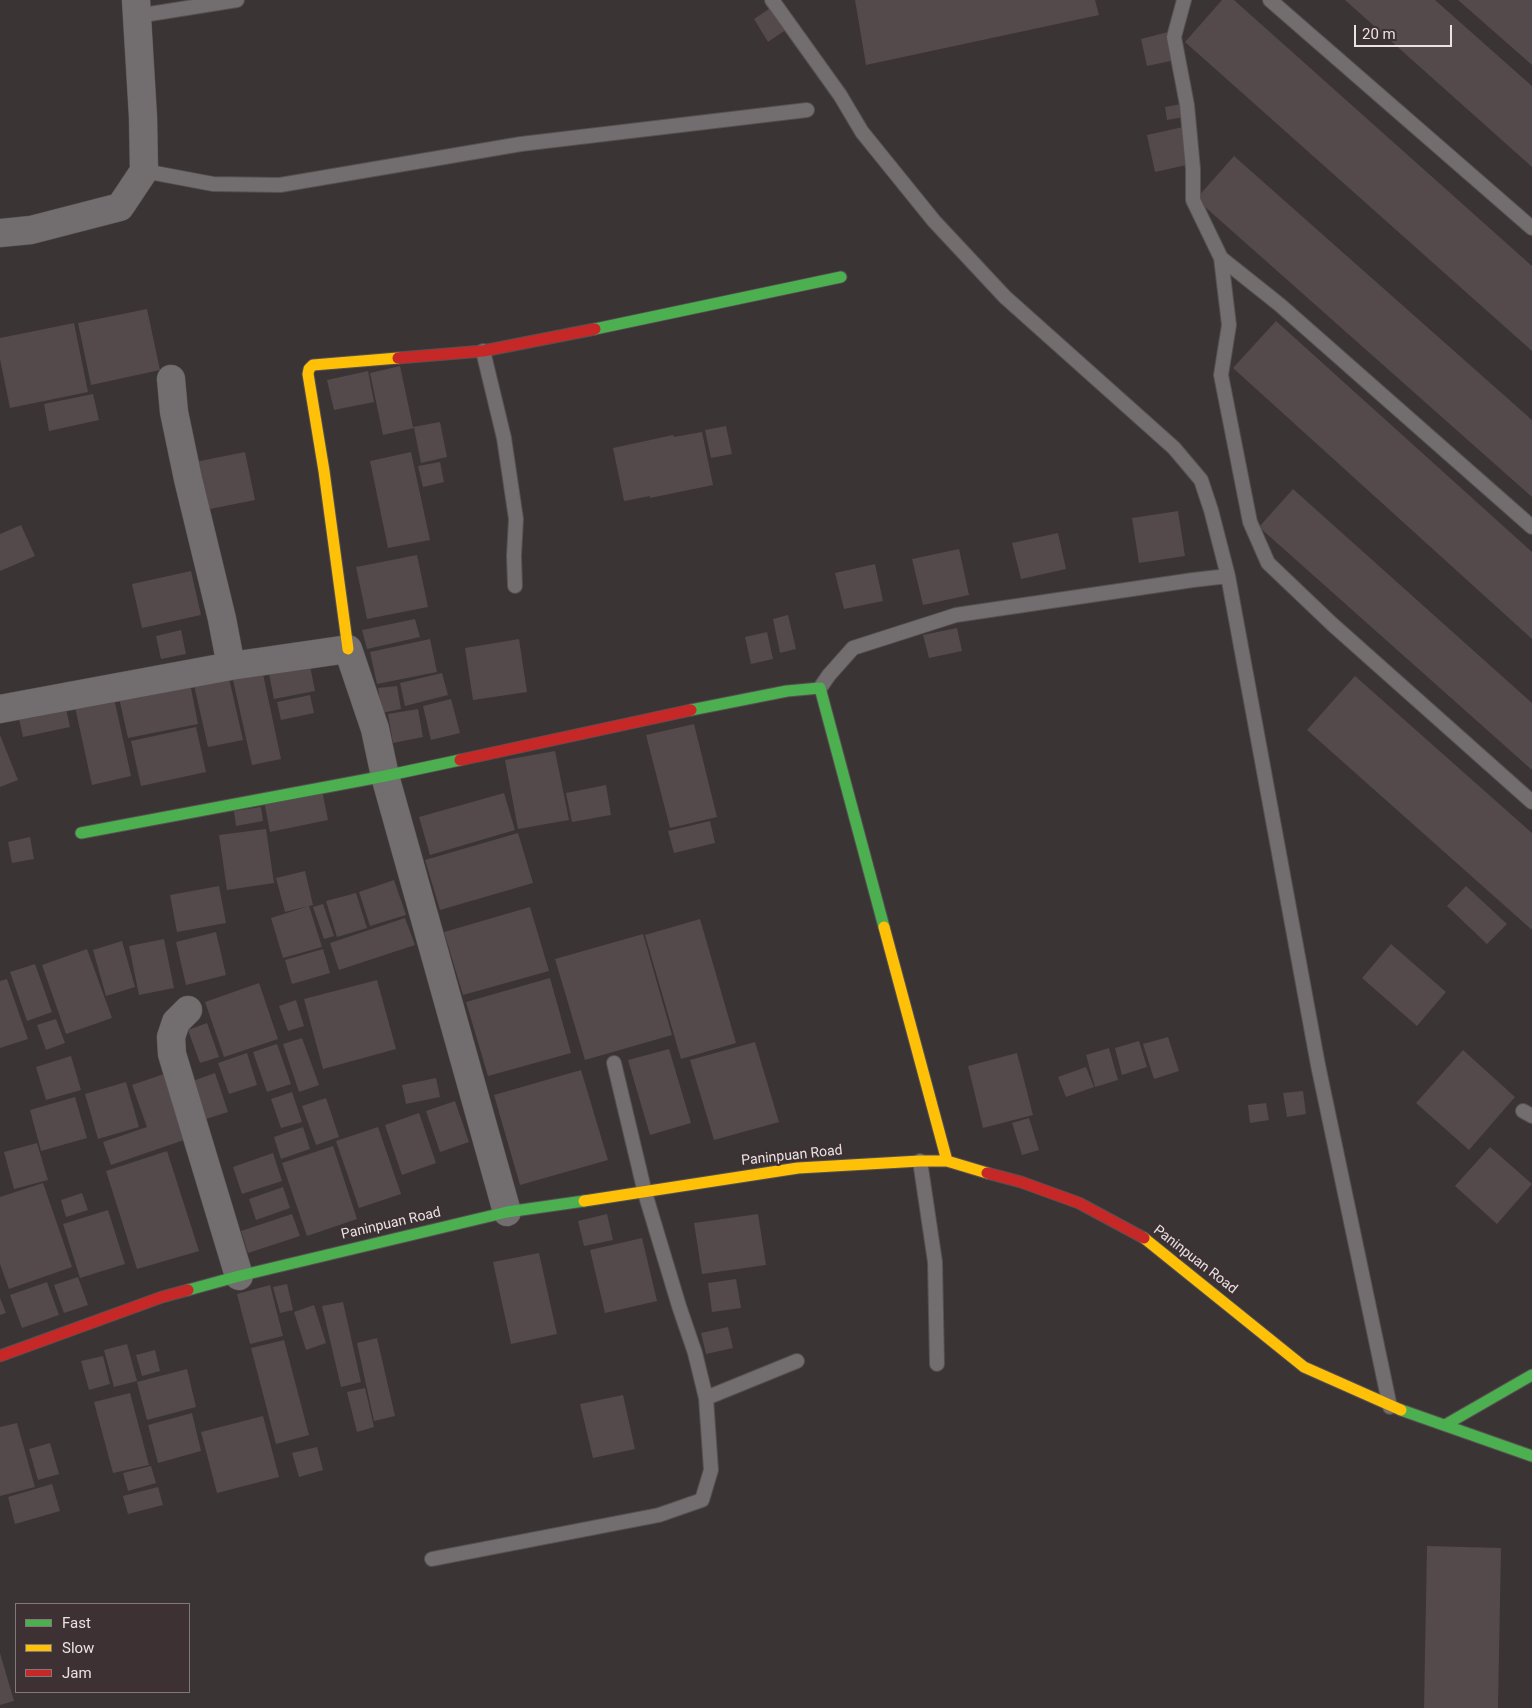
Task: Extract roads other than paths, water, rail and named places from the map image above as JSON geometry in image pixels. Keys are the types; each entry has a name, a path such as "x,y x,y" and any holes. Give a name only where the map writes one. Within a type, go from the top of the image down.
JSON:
{"street":[{"path":"0,233 31,230 120,207 144,171 143,117 136,8"},
{"path":"507,1212 385,776 375,729 348,649 326,480 308,374 309,369 317,364 483,351 549,339 840,277"},
{"path":"171,378 174,412 186,470 222,619 231,666"},
{"path":"0,709 231,666 348,649"},
{"path":"81,833 385,776 675,713 787,692 820,688 947,1161"},
{"path":"188,1010 176,1022 172,1037 172,1054 239,1276"},
{"name":"Paninpuan Road","path":"0,1356 162,1297 239,1276 507,1212 645,1193 798,1168 947,1161 1021,1182 1079,1203 1144,1238 1304,1367 1390,1407 1532,1456"},
{"path":"1446,1425 1532,1375"}],"lane":[{"path":"136,8 238,0"},
{"path":"772,0 835,87 862,132 934,221 1005,297 1174,448 1200,480 1211,510 1228,576 1318,1065 1390,1407"},
{"path":"1184,0 1174,37 1187,105 1193,169 1193,200 1221,258 1229,325 1221,375 1250,522 1268,563 1332,624 1532,802"},
{"path":"1270,0 1532,228"},
{"path":"144,171 213,184 280,185 521,144 807,110"},
{"path":"1221,258 1280,305 1532,527"},
{"path":"483,351 504,438 516,519 514,556 516,586"},
{"path":"820,688 853,648 956,615 1228,576"},
{"path":"432,1559 659,1514 702,1500 711,1470 706,1398 695,1353 678,1306 645,1193 614,1063"},
{"path":"920,1161 935,1262 937,1364"},
{"path":"706,1398 797,1362"}]}
